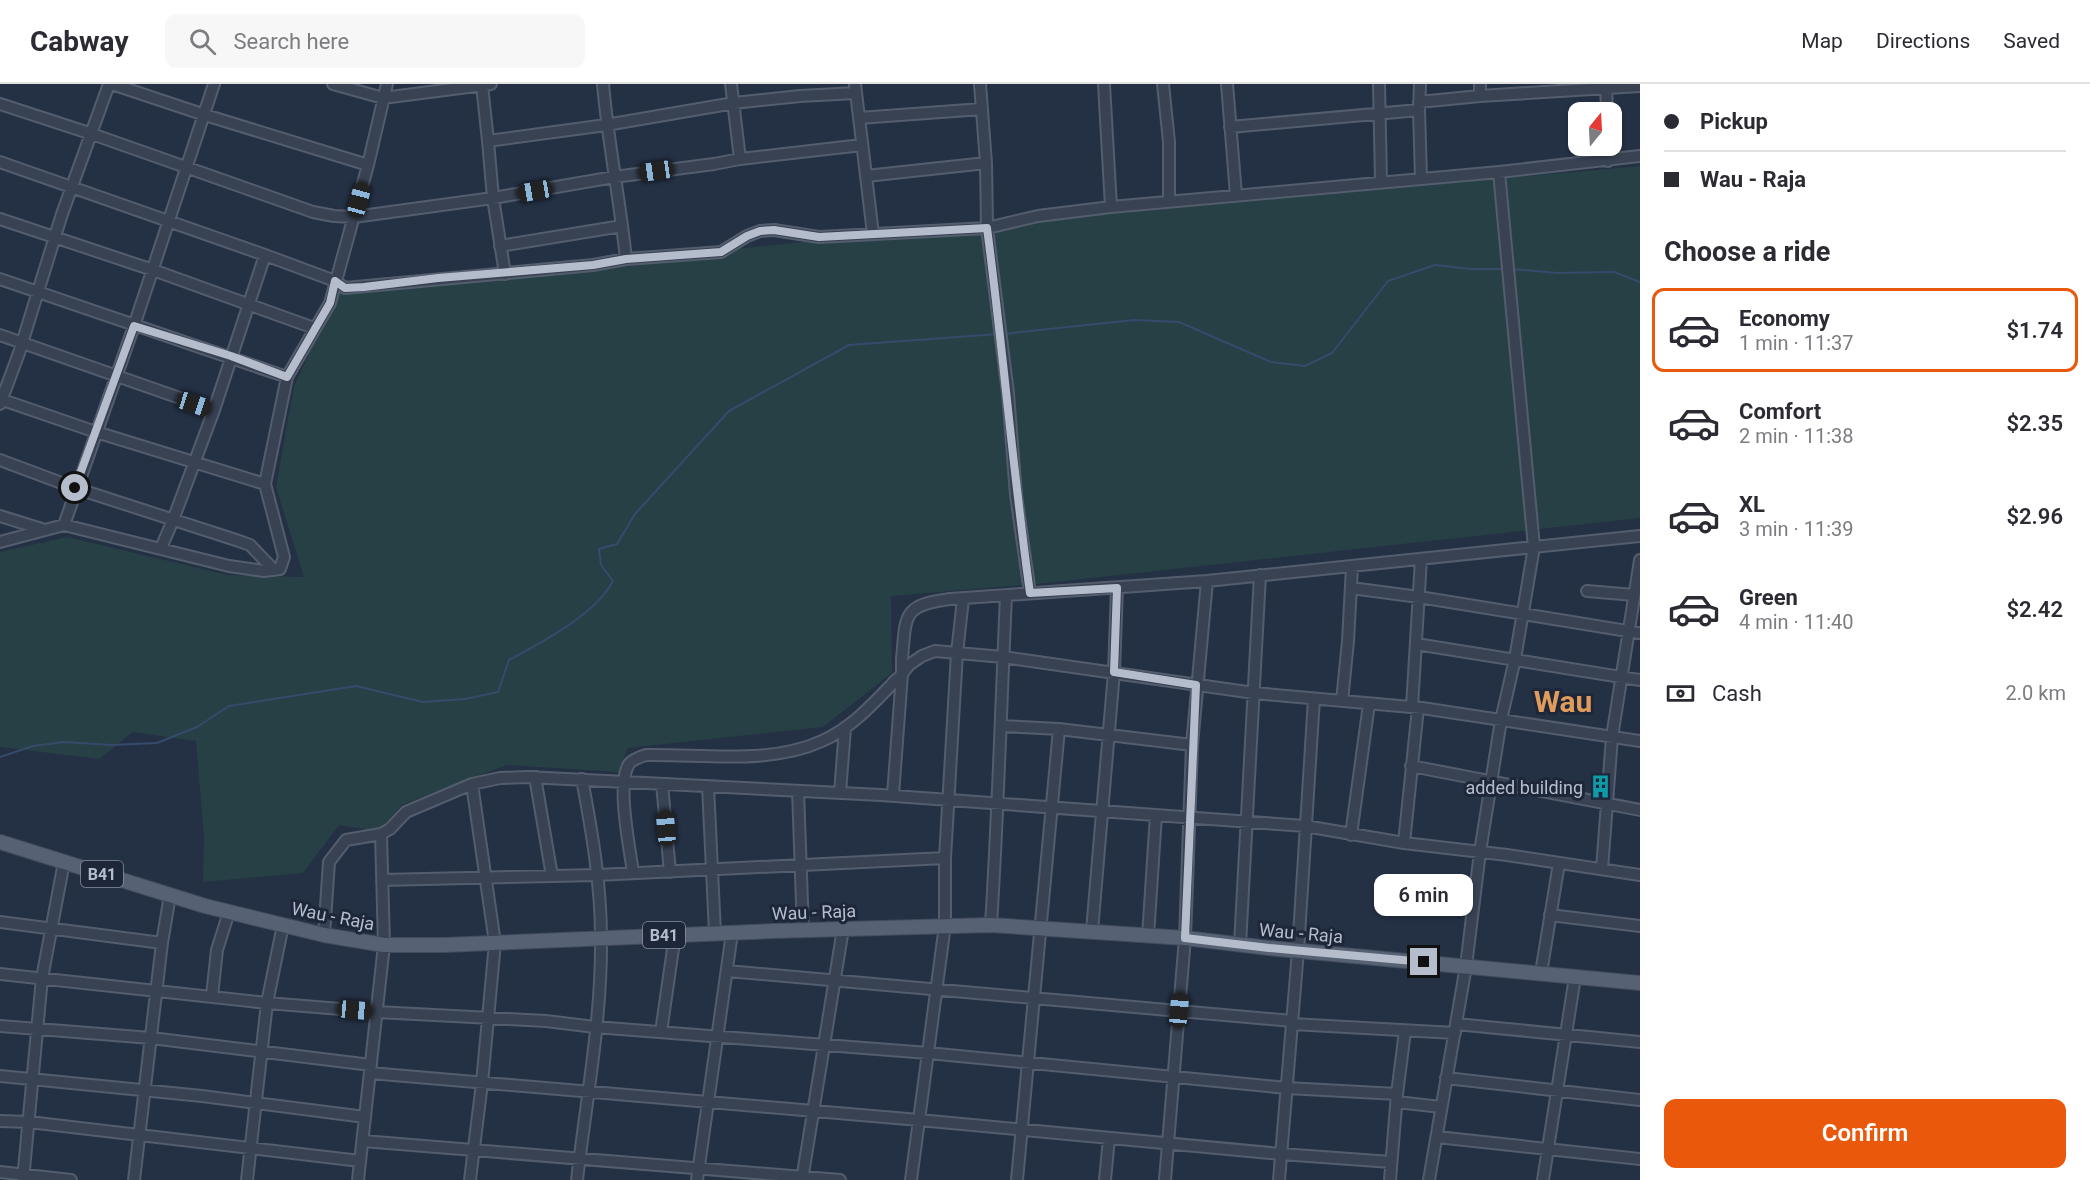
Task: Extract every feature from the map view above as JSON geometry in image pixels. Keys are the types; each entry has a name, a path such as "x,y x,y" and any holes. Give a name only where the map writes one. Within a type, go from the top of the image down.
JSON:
{"main road":[{"name":"Wau - Raja","path":"0,842 229,912 324,935 384,945 992,925 1185,938 1298,951 1640,983"}],"street":[{"path":"265,484 0,401 22,342 62,214 110,84 368,165"},
{"path":"64,525 75,488 134,326 214,84"},
{"path":"333,84 383,98 487,85 488,141 493,198 505,274"},
{"path":"0,542 64,525 229,566 280,569 284,557 265,484 287,377 330,303 368,165 387,84"},
{"path":"603,84 606,125 626,259"},
{"path":"731,84 740,159"},
{"path":"980,84 986,163 987,228 1001,332 1016,495 1030,593"},
{"path":"1104,84 1111,207"},
{"path":"1163,84 1169,142 1169,201"},
{"path":"1227,84 1236,195"},
{"path":"1379,84 1381,182"},
{"path":"1420,84 1421,178"},
{"path":"1480,84 1480,96"},
{"path":"1230,127 1379,114 1480,96 1606,86 1640,86"},
{"path":"1606,86 1607,102"},
{"path":"488,141 606,125 734,103 856,88 873,234"},
{"path":"0,104 313,212 334,216 354,216 493,198 614,177 862,145"},
{"path":"859,118 982,109"},
{"path":"1608,156 1608,161"},
{"path":"0,162 265,255 335,281 345,288 593,265 626,259 721,252 760,231 774,230 819,237 987,228 1038,216 1111,207 1499,172 1640,156"},
{"path":"866,176 986,163"},
{"path":"1430,1180 1466,966 1480,852 1501,720 1515,659 1534,547 1499,172"},
{"path":"0,219 153,270 314,328"},
{"path":"500,246 622,226"},
{"path":"161,548 214,410 265,255"},
{"path":"0,279 287,377"},
{"path":"0,335 214,410"},
{"path":"0,460 75,488 250,545 274,570"},
{"path":"0,516 45,530"},
{"path":"894,795 903,645 908,618 912,610 920,604 1030,593 1207,581 1640,536"},
{"path":"1404,843 1412,766 1421,559"},
{"path":"1342,701 1352,567"},
{"path":"1602,869 1612,737 1621,677 1634,632 1634,595 1640,568"},
{"path":"1240,945 1260,575"},
{"path":"1165,1180 1185,938 1196,685 1207,581"},
{"path":"1092,931 1114,672 1117,588"},
{"path":"1351,588 1634,632"},
{"path":"1587,591 1634,595"},
{"path":"992,925 1006,596"},
{"path":"911,1180 945,925 945,858 957,653 963,599"},
{"path":"1416,644 1640,680"},
{"path":"633,873 623,781 633,760 646,755 753,756 783,752 821,742 845,728 883,694 909,665 935,651 1003,657 1254,693 1415,707 1640,741"},
{"path":"1279,1180 1298,951 1314,699"},
{"path":"1351,835 1369,704"},
{"path":"1002,726 1059,729 1192,745"},
{"path":"840,793 845,728"},
{"path":"1017,1180 1059,729"},
{"path":"1412,766 1640,810"},
{"path":"535,777 552,876"},
{"path":"324,935 329,862 346,840 381,834 390,829 406,812 472,784 500,778 582,779 894,795 1305,826 1404,843 1559,862 1640,875"},
{"path":"577,1180 596,1027 601,939 597,875 582,779"},
{"path":"470,1180 495,943 472,784"},
{"path":"662,784 670,872"},
{"path":"708,786 715,933"},
{"path":"798,791 803,930"},
{"path":"1148,936 1156,815"},
{"path":"358,1180 384,945 381,834"},
{"path":"382,880 597,875 945,858"},
{"path":"23,1177 42,978 64,862"},
{"path":"1541,974 1559,862"},
{"path":"134,1180 162,943 170,895"},
{"path":"212,996 217,951 229,912"},
{"path":"1550,915 1640,926"},
{"path":"0,922 162,943"},
{"path":"247,1180 267,1003 283,925"},
{"path":"803,1179 843,929"},
{"path":"698,1175 732,933"},
{"path":"661,1032 675,935"},
{"path":"728,971 1292,1022 1405,1030 1456,1029 1566,1034 1640,1042"},
{"path":"0,974 267,1003 377,1012 489,1017 928,1053 1397,1098 1441,1107"},
{"path":"1543,1180 1575,978"},
{"path":"0,1026 151,1038 482,1083 1391,1162"},
{"path":"1390,1180 1405,1030"},
{"path":"0,1076 144,1090 365,1117"},
{"path":"1446,1078 1640,1100"},
{"path":"0,1121 29,1122 360,1161"},
{"path":"1437,1137 1640,1159"},
{"path":"1105,1180 1109,1138"},
{"path":"363,1141 579,1159 698,1175 840,1180"},
{"path":"0,1172 23,1177 71,1180"}],"green space":[{"path":"1640,166 1640,518 1037,584 891,596 892,673 823,727 628,748 618,772 507,765 401,805 383,832 339,825 303,873 203,882 204,837 196,741 133,732 99,759 0,747 0,552 67,537 228,575 304,577 276,487 294,386 339,290 812,241"}],"waterway":[{"path":"1003,334 1134,320 1179,322 1271,362 1305,366 1332,353 1388,281 1435,265 1470,269 1505,269"},
{"path":"1511,269 1558,273 1614,272 1640,282"},
{"path":"0,757 33,746 64,742 112,745 157,743 197,727 229,706 356,686 423,702 465,699 498,692 509,660 567,626 594,605 605,593 613,581 601,565 599,549 617,544 635,514 729,411 849,345 998,334"}],"place":[{"name":"added building","path":"1601,787"}],"district":[{"name":"Wau","path":"1563,701"}],"route":[{"path":"75,488 134,326 231,356 287,377 330,303 335,281 345,288 364,287 438,278 593,265 626,259 721,252 760,231 774,230 819,237 987,228 1006,374 1016,495 1030,593 1117,588 1114,672 1196,685 1185,938 1424,962"}]}
